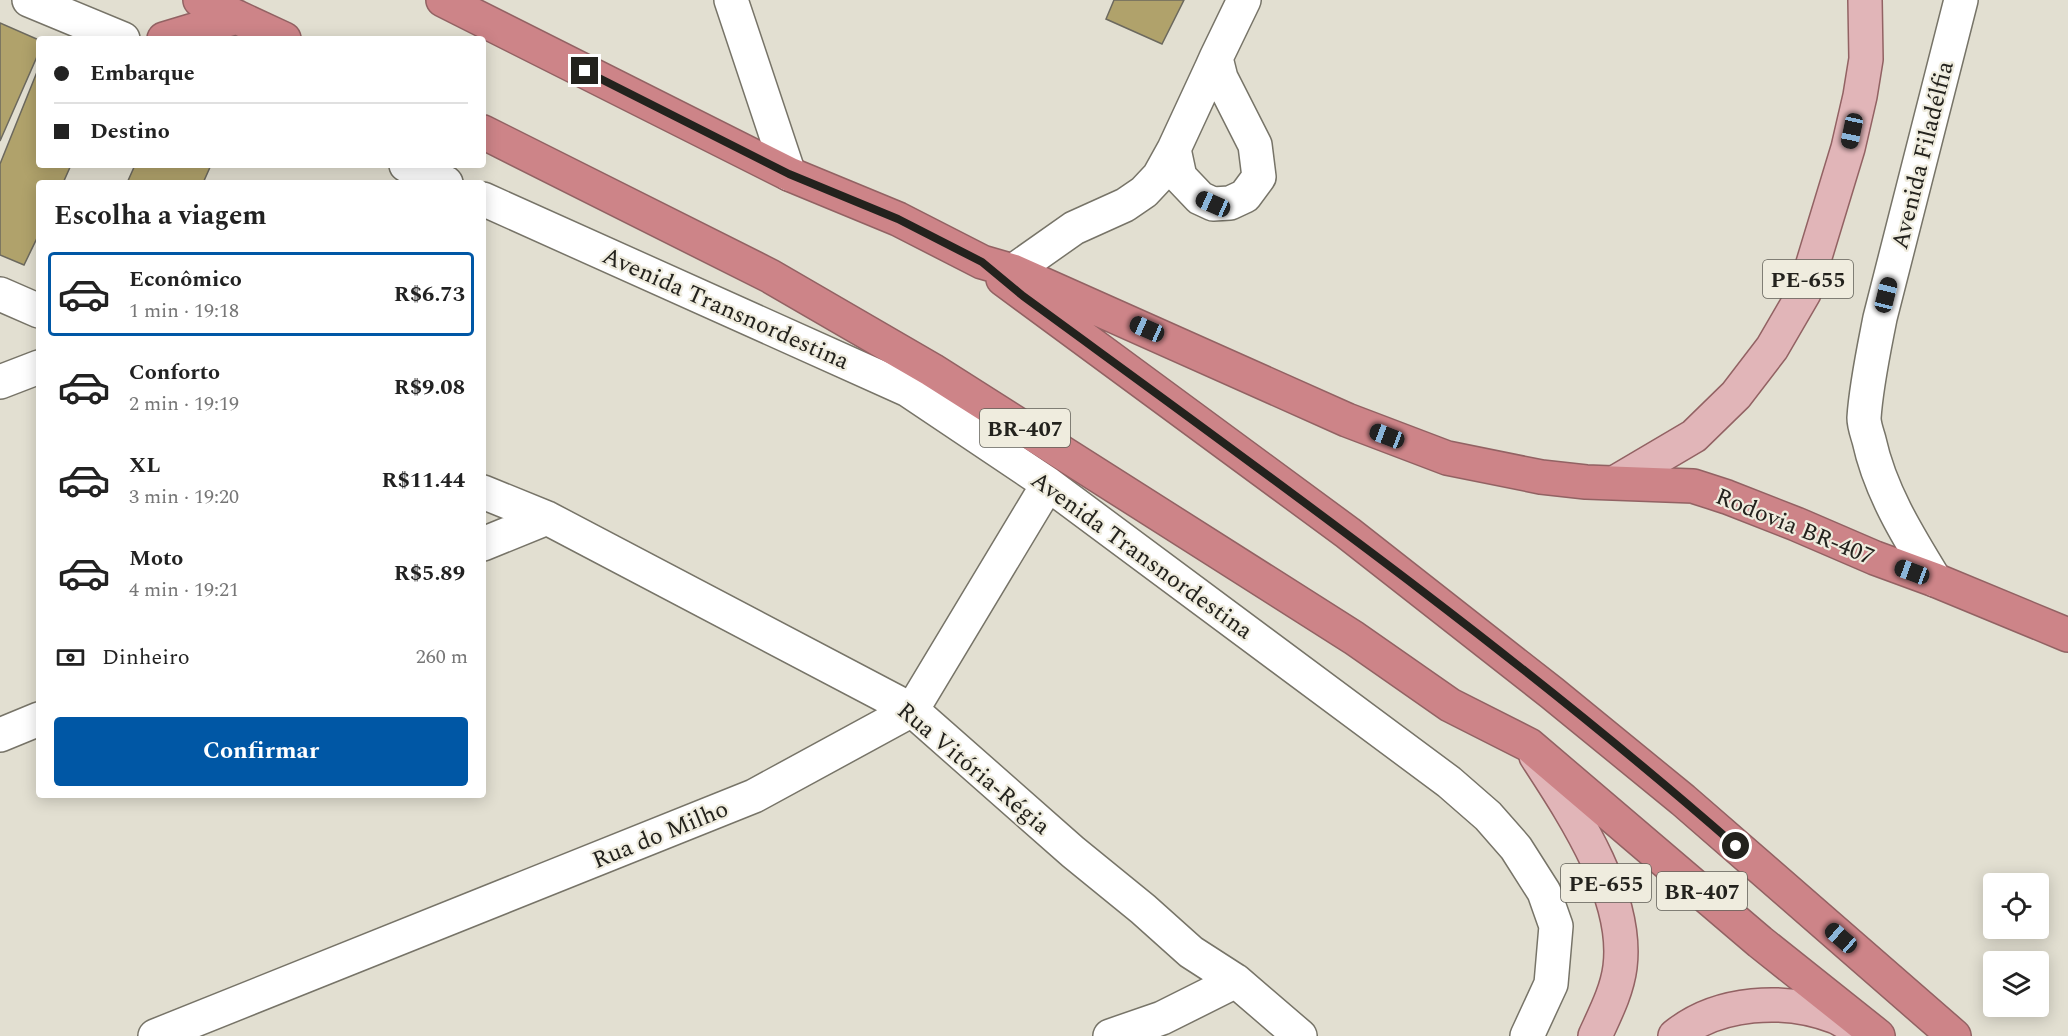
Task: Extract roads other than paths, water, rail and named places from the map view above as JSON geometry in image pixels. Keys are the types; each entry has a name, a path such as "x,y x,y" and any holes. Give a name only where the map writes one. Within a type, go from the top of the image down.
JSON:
{"highway":[{"path":"200,0 278,36"},
{"path":"443,0 789,174 898,219 998,267 1023,296 1348,533 1552,693 1683,800 1954,1036"},
{"path":"174,36 237,17"},
{"name":"BR-407","path":"486,134 770,276 932,370 1344,632 1450,705 1529,745 1760,942 1878,1036"},
{"name":"Rodovia BR-407","path":"998,267 1347,420 1447,458 1541,477 1693,486 1727,497 2068,635"}],"main road":[{"name":"PE-655","path":"1616,482 1694,436 1736,395 1772,348 1804,293 1848,148 1860,96 1866,59 1865,0"},
{"name":"PE-655","path":"1529,745 1572,812 1591,848 1608,888 1621,933 1620,968 1609,1006 1595,1036"},
{"path":"1675,1036 1694,1022 1725,1011 1755,1006 1788,1005 1835,1017 1871,1036"}],"street":[{"path":"29,0 116,36"},
{"path":"731,0 789,174"},
{"path":"998,267 1125,205 1144,192 1159,176 1244,0"},
{"name":"Avenida Filadélfia","path":"1935,580 1897,514 1884,486 1872,456 1864,420 1880,318 1962,0"},
{"path":"1174,149 1180,177 1200,198 1213,204 1230,203 1245,196 1259,177 1255,145 1221,78 1215,58"},
{"path":"413,168 439,180"},
{"name":"Avenida Transnordestina","path":"486,201 908,390 1048,484 1449,782 1488,816 1516,848 1544,892 1556,926 1551,984 1527,1036"},
{"path":"0,294 36,310"},
{"path":"0,382 36,368"},
{"path":"912,710 1048,484"},
{"name":"Rua Vitória-Régia","path":"486,493 547,518 912,710 1191,952 1236,981 1300,1036"},
{"path":"486,543 547,518"},
{"name":"Rua do Milho","path":"155,1036 754,796 912,710"},
{"path":"0,735 36,720"},
{"path":"1110,1036 1158,1027 1236,981"}]}
